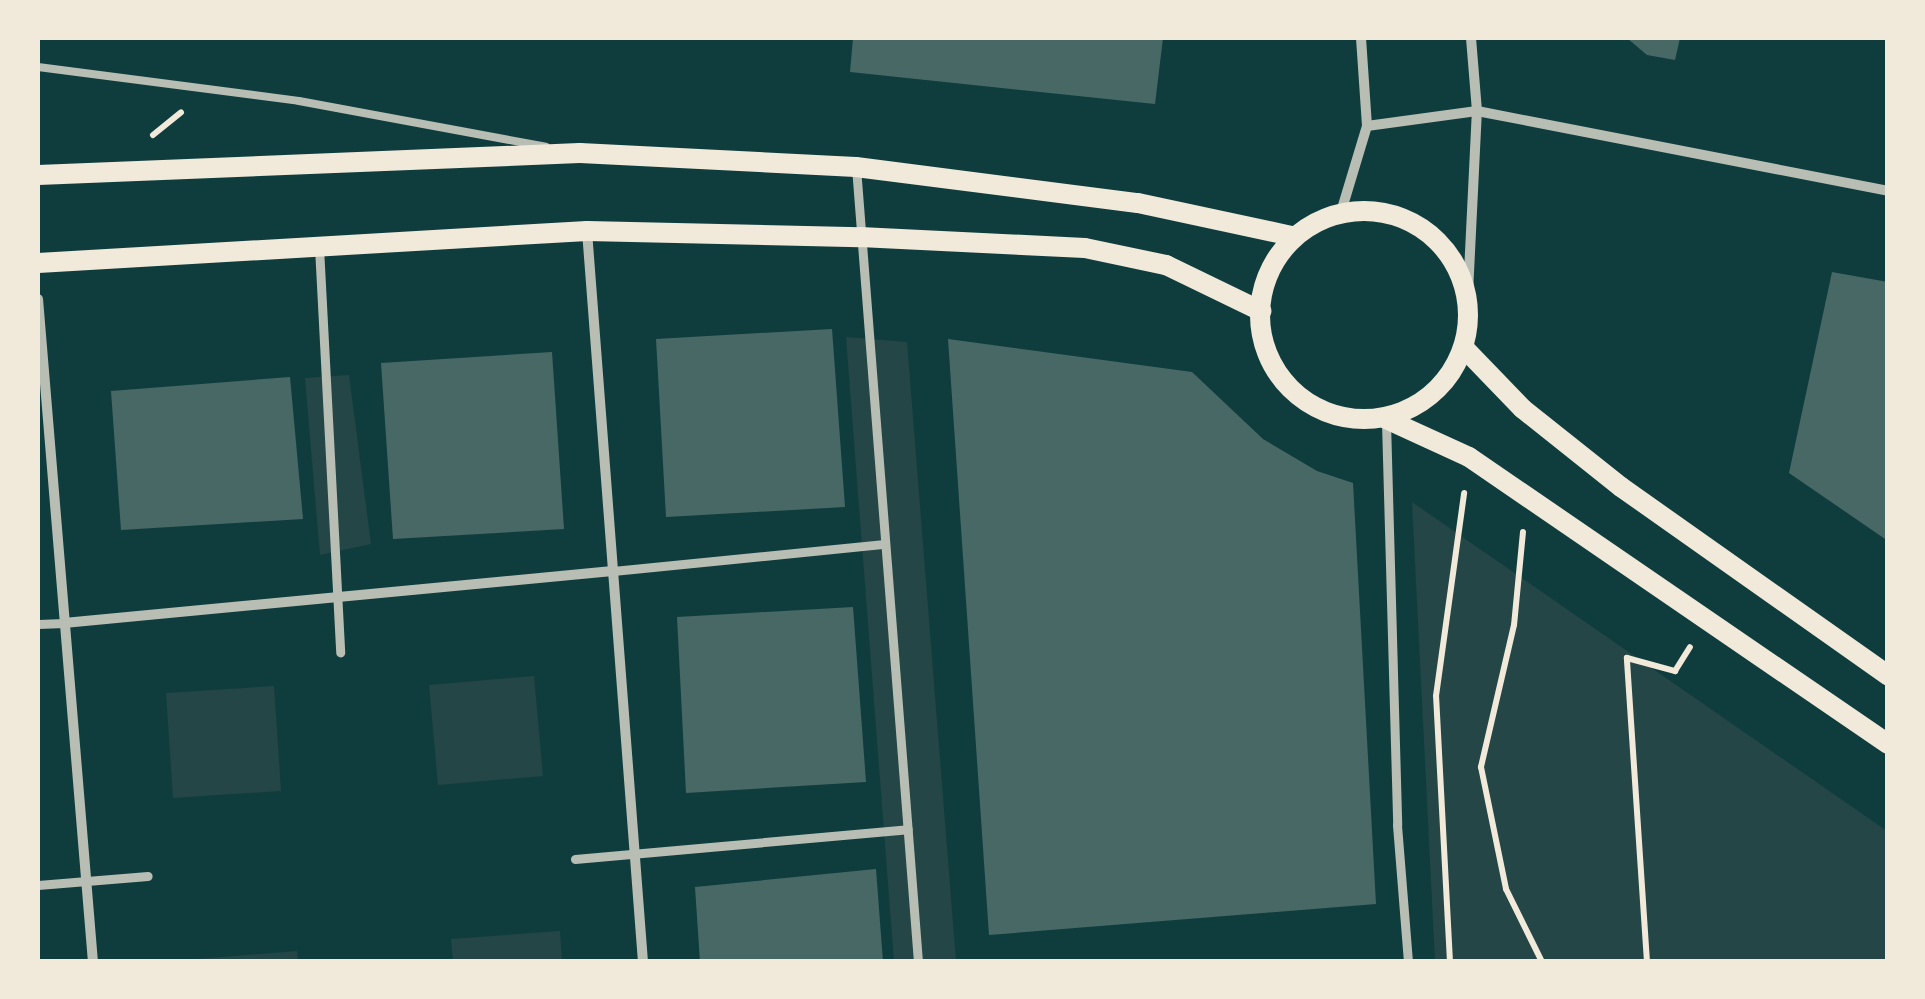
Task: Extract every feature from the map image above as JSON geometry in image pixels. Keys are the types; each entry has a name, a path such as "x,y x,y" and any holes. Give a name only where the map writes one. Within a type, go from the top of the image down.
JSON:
{"main road":[{"path":"38,175 580,153 856,167 1138,203 1292,236"},
{"path":"1386,420 1435,394 1464,348 1468,293 1443,244 1412,224 1396,214 1341,212 1292,236 1262,282 1260,337 1285,386 1331,416 1386,420 1470,456 1888,744"},
{"path":"38,262 587,231 860,238 1085,248 1166,264 1261,310"},
{"path":"1464,348 1523,409 1622,487 1888,675"}],"street":[{"path":"1341,212 1367,126 1361,38"},
{"path":"1468,293 1477,111 1470,38"},
{"path":"1367,126 1477,111 1888,191"},
{"path":"856,167 918,962"},
{"path":"587,231 642,962"},
{"path":"319,247 340,652"},
{"path":"38,298 93,962"},
{"path":"1386,420 1397,825 1408,962"},
{"path":"38,624 885,544"},
{"path":"576,859 908,829"},
{"path":"38,885 148,876"}],"lane":[{"path":"38,67 192,88 580,153"}],"path":[{"path":"142,136 159,134 178,117 192,88"},
{"path":"1450,962 1436,696 1470,456"},
{"path":"1526,496 1514,624 1481,767 1506,889 1542,962"},
{"path":"1648,962 1626,658 1674,672 1689,649"}],"shaded area":[{"path":"846,337 907,342 956,961 894,961"},
{"path":"349,375 371,544 320,555 305,378"},
{"path":"1412,502 1887,831 1887,961 1435,961"},
{"path":"534,676 543,776 438,785 429,685"},
{"path":"274,686 281,791 173,798 166,693"},
{"path":"560,931 562,961 453,961 451,939"},
{"path":"297,951 298,961 197,961 197,959"}],"building":[{"path":"853,38 1163,38 1155,104 850,72"},
{"path":"1627,38 1680,38 1675,60 1647,55"},
{"path":"1832,272 1888,282 1888,541 1789,473"},
{"path":"832,329 845,507 666,517 656,339"},
{"path":"948,339 1192,372 1263,439 1317,471 1353,483 1376,904 989,935"},
{"path":"552,352 564,529 393,539 381,363"},
{"path":"290,377 303,519 121,530 111,391"},
{"path":"853,607 866,782 686,793 677,617"},
{"path":"876,869 883,962 700,962 695,887"}]}
